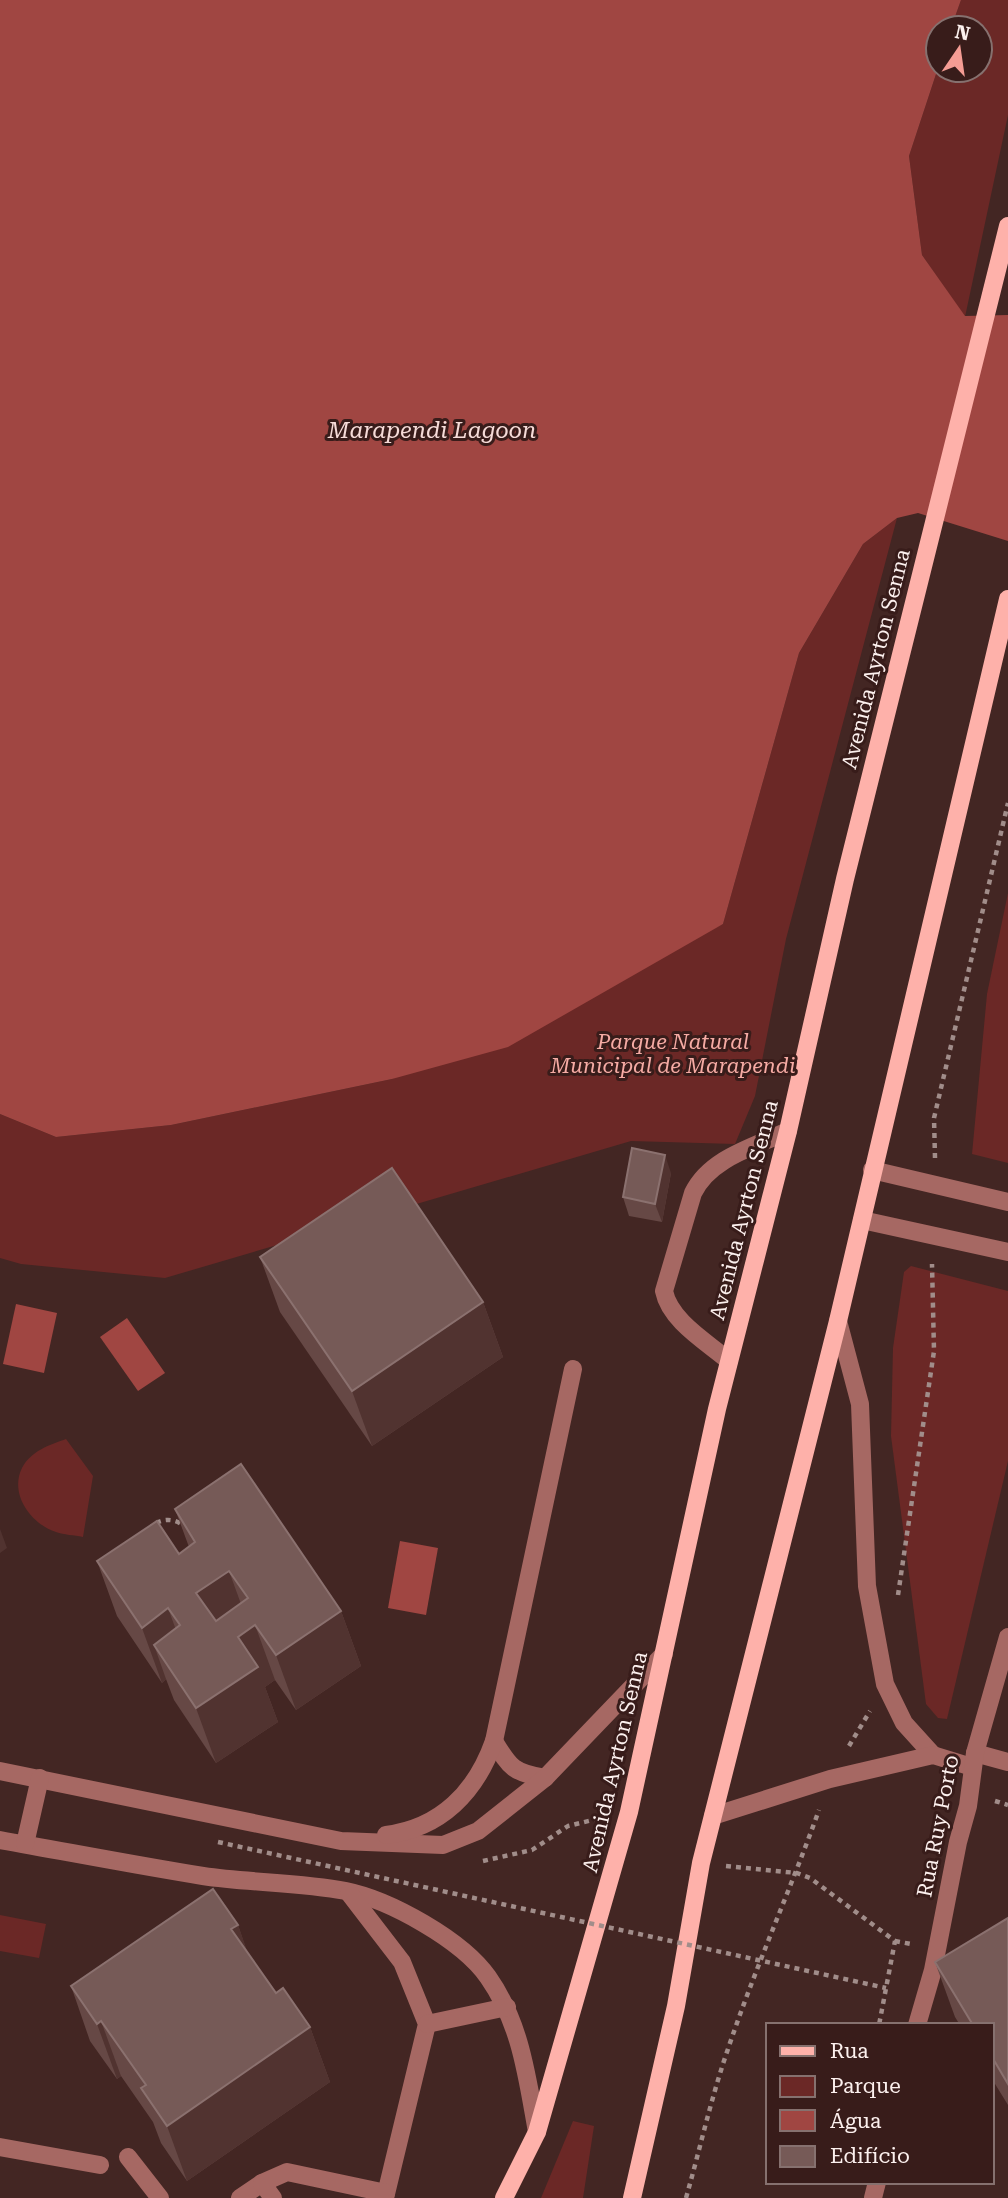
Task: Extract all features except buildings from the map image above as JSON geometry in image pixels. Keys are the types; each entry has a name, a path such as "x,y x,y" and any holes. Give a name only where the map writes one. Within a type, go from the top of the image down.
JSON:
{"main road":[{"name":"Avenida Ayrton Senna","path":"504,2198 537,2132 606,1902 629,1812 729,1361 788,1131 845,879 1008,226"},
{"path":"632,2198 676,2006 701,1863 838,1321 1008,599"}],"street":[{"path":"729,1361 675,1314 667,1304 664,1291 693,1193 700,1178 715,1166 788,1131"},
{"path":"872,1170 1008,1202"},
{"path":"862,1220 1008,1252"},
{"path":"838,1321 860,1404 867,1587 885,1684 904,1723 933,1755"},
{"path":"341,1841 411,1832 446,1813 469,1791 485,1768 494,1741 573,1369"},
{"name":"Rua Ruy Porto","path":"918,2023 933,1970 958,1842 968,1806 974,1760 1008,1637"},
{"path":"0,1771 341,1841 443,1845 478,1831 545,1778 664,1654"},
{"path":"494,1741 509,1764 521,1774 545,1778"},
{"path":"713,1816 830,1779 933,1755 1008,1762"},
{"path":"25,1844 40,1778"},
{"path":"0,1840 205,1876 348,1891 404,1914 465,1951 487,1976 507,2007 520,2039 537,2132"},
{"path":"240,2198 262,2183 287,2172 386,2195 427,2024 402,1962 348,1891"},
{"path":"427,2024 507,2007"},
{"path":"0,2147 100,2165"},
{"path":"128,2157 160,2198"},
{"path":"262,2183 273,2198"}],"path":[{"path":"158,1523 181,1524 190,1536 191,1551 182,1564 167,1569 152,1563 148,1557 144,1541 146,1534 158,1523"},
{"path":"218,1842 886,1988"},
{"path":"701,1863 797,1873 810,1878 895,1941 879,2023"}],"green space":[{"path":"961,0 1008,0 1008,115 965,317 922,255 909,156 933,84 994,84 994,14 956,14"},
{"name":"Parque Natural Municipal de Marapendi","path":"897,518 786,939 755,1096 735,1144 631,1141 165,1278 21,1264 0,1258 0,1114 56,1137 171,1125 392,1079 723,924 799,653 863,544"},
{"path":"1008,893 1008,1163 972,1154 987,994"},
{"path":"911,1266 1008,1291 1008,1461 947,1719 938,1718 926,1704 891,1436 893,1348 904,1272"},
{"path":"66,1439 93,1476 83,1537 56,1532 38,1522 25,1507 18,1488 22,1468 30,1457 47,1446"},
{"path":"0,1915 46,1924 39,1958 0,1951"},
{"path":"573,2121 594,2126 583,2198 541,2198"}],"water":[{"name":"Marapendi Lagoon","path":"0,0 961,0 956,14 924,14 924,84 933,84 909,156 922,255 965,316 1008,315 1008,541 918,513 897,518 863,544 799,653 723,924 508,1047 392,1079 171,1125 56,1137 0,1114"},
{"path":"16,1304 57,1313 44,1373 3,1364"},
{"path":"127,1318 165,1373 138,1391 100,1337"},
{"path":"400,1541 438,1548 426,1615 388,1608"}]}
